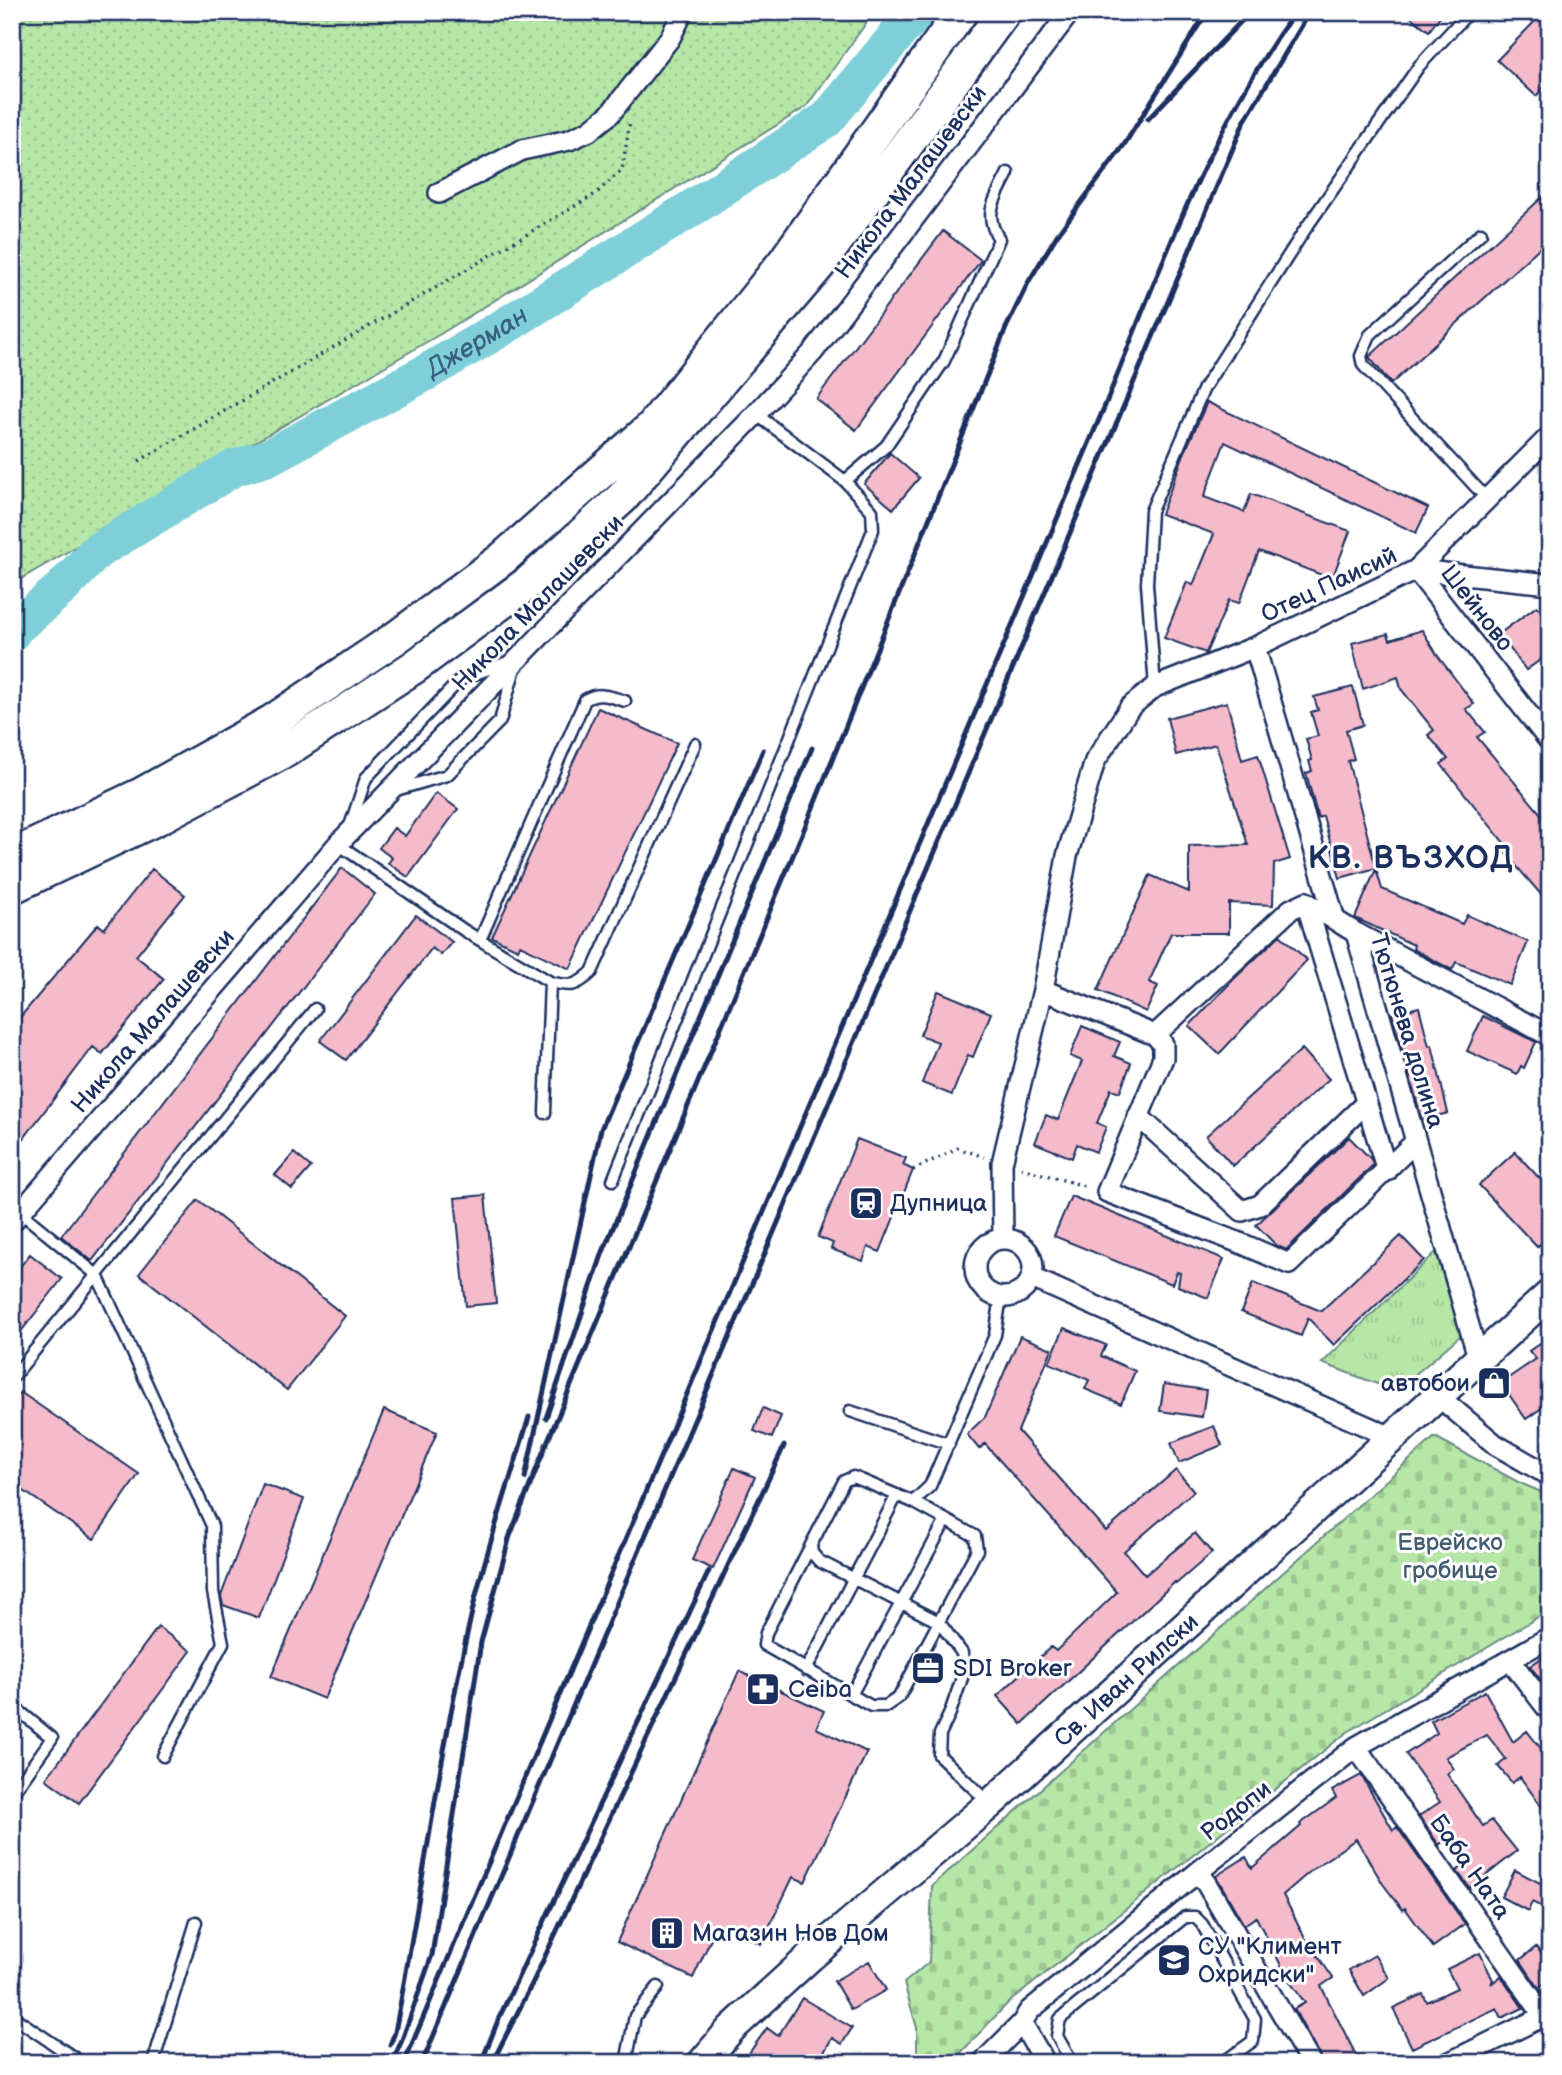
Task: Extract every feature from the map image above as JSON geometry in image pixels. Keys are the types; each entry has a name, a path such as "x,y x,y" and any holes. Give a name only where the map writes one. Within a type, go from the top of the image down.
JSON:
{"main road":[{"path":"12,856 142,794 271,722 397,638 502,559 642,436 784,262 961,12"},
{"path":"12,887 158,818 285,751 414,667 528,583 622,498 818,266 1004,12"}],"street":[{"path":"439,193 522,150 569,140 589,131 610,114 631,89 670,38 683,12"},
{"name":"Никола Малашевски","path":"16,1217 342,839 757,414 813,352 1070,12"},
{"name":"Отец Паисий","path":"1003,1239 1002,1163 1042,990 1067,856 1095,761 1130,707 1156,687 1255,647 1416,570 1550,436"},
{"path":"1416,570 1550,584"},
{"name":"Шейново","path":"1416,570 1542,722 1550,742"},
{"name":"Тютюнева долина","path":"1255,647 1335,920 1356,933 1478,1357"},
{"path":"1306,902 1335,920"},
{"path":"1155,1035 1291,909 1306,902"},
{"path":"1306,902 1387,1171"},
{"path":"1356,933 1550,1036"},
{"path":"1042,990 1155,1035 1163,1044 1163,1058 1107,1192 1289,1264 1415,1142"},
{"path":"1138,1116 1242,1211 1260,1205 1366,1103"},
{"path":"1003,1239 1021,1244 1032,1259 1032,1279 1020,1293 1001,1297 984,1289 975,1272 979,1253 993,1241 1003,1239"},
{"path":"1032,1279 1391,1437"},
{"name":"Св. Иван Рилски","path":"702,2063 731,2028 990,1804 1550,1294"},
{"path":"1438,1397 1496,1445 1546,1471"},
{"name":"Родопи","path":"982,2063 1022,2023 1029,2011 1199,1871 1356,1747 1550,1637"},
{"path":"1510,1660 1550,1712"},
{"name":"Баба Ната","path":"1356,1747 1547,2014"},
{"path":"1199,1871 1311,2063"},
{"path":"1448,2063 1547,2014"},
{"path":"1022,2023 1045,2063"}],"lane":[{"path":"1156,687 1147,584 1151,511 1204,388 1304,231 1419,66 1469,12"},
{"path":"845,481 886,446 944,361 999,239 990,225 989,214 1008,173"},
{"path":"1481,233 1370,335 1361,356 1363,365 1487,499"},
{"path":"613,1181 873,530 872,511 845,481 757,414"},
{"path":"388,792 447,775 500,721 518,659"},
{"path":"518,659 461,679 366,778 342,839 480,940 550,982 565,986 579,984 592,972 695,744"},
{"path":"480,940 585,700 593,695 606,695 625,701"},
{"path":"545,1113 550,982"},
{"path":"12,1378 315,1009"},
{"name":"Никола Малашевски","path":"16,1217 97,1275 212,1526 213,1592 223,1643 163,1756"},
{"path":"913,1502 930,1486 949,1444 995,1335 1001,1297"},
{"path":"850,1411 949,1444"},
{"path":"853,1477 913,1502 975,1536 977,1550 899,1697 886,1706 871,1706 764,1645 766,1633 844,1481 853,1477"},
{"path":"806,1670 897,1495"},
{"path":"851,1695 946,1520"},
{"path":"811,1545 812,1553 820,1560 939,1622 962,1653 964,1672 940,1734 939,1755 990,1804"},
{"path":"12,1705 52,1738 12,1794"},
{"path":"1072,2063 1057,2036 1060,2019 1185,1917 1195,1917 1202,1924 1255,2019 1253,2041 1222,2063"},
{"path":"153,2063 196,1922"},
{"path":"626,2063 635,2016 658,1987"},
{"path":"12,2015 82,2063"}],"path":[{"path":"139,461 594,195 622,170 631,119"}],"green space":[{"path":"12,12 874,12 806,107 442,333 12,584"},
{"path":"1436,1252 1461,1335 1396,1391 1322,1363"},
{"name":"Еврейско гробище","path":"1435,1437 1518,1482 1550,1496 1548,1611 1346,1733 1007,2004 951,2063 917,2063 917,2028 904,1983 929,1962 932,1886"}],"building":[{"path":"1404,12 1443,12 1429,31"},
{"path":"1544,12 1550,12 1550,81 1536,96 1497,60"},
{"path":"1550,190 1550,238 1391,384 1369,357"},
{"path":"943,231 981,260 856,430 816,399"},
{"path":"1207,402 1428,508 1416,533 1225,442 1204,497 1244,512 1251,494 1350,531 1332,579 1259,551 1239,603 1229,600 1206,653 1164,638 1187,582 1193,585 1214,534 1161,514"},
{"path":"890,453 919,478 893,509 864,484"},
{"path":"1537,606 1550,624 1550,653 1526,670 1499,634"},
{"path":"1422,630 1474,704 1466,709 1485,732 1477,737 1550,825 1550,905 1500,847 1504,843 1441,764 1448,759 1428,735 1434,730 1401,689 1398,677 1363,689 1352,643 1388,634 1390,640"},
{"path":"1353,687 1363,725 1346,730 1354,759 1348,761 1376,868 1340,878 1323,816 1318,818 1306,773 1312,771 1309,761 1312,760 1306,739 1318,736 1311,712 1318,710 1314,697"},
{"path":"1227,702 1242,760 1258,755 1290,859 1274,864 1273,905 1229,903 1229,933 1171,933 1149,982 1158,986 1146,1012 1098,990 1150,875 1189,892 1189,846 1248,845 1216,744 1176,755 1167,718"},
{"path":"598,708 677,743 570,969 520,945 518,949 492,937"},
{"path":"436,793 458,809 408,877 388,863 392,858 379,848 394,828 405,836"},
{"path":"342,868 375,894 92,1261 61,1236"},
{"path":"152,869 185,895 136,956 164,979 102,1054 93,1047 12,1154 12,1027 98,924 104,929"},
{"path":"1376,869 1382,889 1462,924 1467,915 1528,942 1510,985 1456,962 1452,970 1413,949 1414,945 1355,918"},
{"path":"416,915 452,942 441,955 432,948 346,1060 320,1041"},
{"path":"1280,935 1307,960 1219,1054 1189,1026"},
{"path":"938,991 991,1013 973,1057 968,1055 952,1095 922,1083 938,1042 920,1035"},
{"path":"1419,1007 1429,1046 1432,1045 1448,1113 1422,1120 1392,1014"},
{"path":"1483,1016 1536,1042 1524,1068 1521,1066 1517,1074 1467,1051"},
{"path":"1082,1026 1120,1042 1114,1056 1131,1063 1120,1092 1111,1089 1097,1123 1106,1127 1096,1152 1077,1144 1072,1158 1035,1143 1046,1115 1058,1120 1082,1061 1070,1056"},
{"path":"1302,1049 1329,1079 1233,1166 1206,1136"},
{"path":"1349,1137 1371,1159 1373,1165 1286,1250 1276,1245 1256,1225"},
{"name":"Дупница","path":"857,1139 906,1158 903,1165 913,1170 880,1252 868,1247 863,1261 831,1249 833,1243 818,1237"},
{"path":"1515,1152 1541,1180 1550,1172 1550,1235 1537,1247 1479,1185"},
{"path":"294,1153 311,1167 292,1189 275,1175"},
{"path":"485,1195 496,1303 466,1306 455,1198"},
{"path":"1071,1196 1224,1259 1208,1298 1178,1286 1180,1273 1177,1272 1172,1284 1054,1236"},
{"path":"198,1200 345,1316 287,1390 139,1274"},
{"path":"1401,1236 1424,1260 1334,1345 1308,1318 1301,1336 1241,1312 1253,1283 1321,1311"},
{"path":"30,1254 62,1279 12,1343 12,1277"},
{"path":"1064,1328 1106,1345 1101,1356 1135,1371 1121,1404 1085,1389 1089,1380 1049,1363"},
{"path":"1020,1336 1052,1349 1018,1431 1106,1531 1176,1470 1194,1491 1124,1551 1145,1575 1195,1533 1212,1553 1176,1584 1175,1582 1022,1724 997,1696 1051,1647 1056,1651 1117,1592 985,1444 979,1449 967,1434 985,1417"},
{"path":"1550,1336 1550,1402 1526,1419 1501,1383 1536,1359 1529,1351"},
{"path":"1164,1384 1206,1390 1202,1417 1160,1411"},
{"path":"20,1392 139,1474 94,1539 12,1483 12,1403"},
{"path":"763,1408 781,1416 772,1438 754,1431"},
{"path":"384,1410 437,1432 324,1699 271,1677"},
{"path":"1214,1426 1222,1445 1179,1463 1171,1443"},
{"path":"734,1468 755,1477 713,1569 692,1560"},
{"path":"263,1484 304,1499 259,1618 223,1605 221,1596"},
{"path":"158,1627 191,1651 79,1803 46,1779"},
{"path":"1550,1652 1550,1692 1530,1666"},
{"path":"739,1671 824,1711 816,1728 867,1752 805,1882 793,1877 761,1944 718,1924 693,1978 617,1942"},
{"path":"1485,1691 1513,1742 1527,1731 1550,1760 1550,1818 1520,1777 1512,1783 1498,1766 1506,1759 1487,1735 1446,1757 1454,1769 1447,1774 1483,1826 1492,1820 1517,1851 1470,1888 1457,1871 1463,1866 1445,1840 1439,1845 1419,1816 1440,1802 1406,1754 1437,1733 1431,1721"},
{"path":"1361,1775 1393,1830 1397,1827 1465,1924 1433,1947 1405,1908 1403,1910 1383,1884 1356,1839 1313,1869 1283,1895 1313,1953 1315,1952 1333,1978 1321,1986 1360,2063 1323,2063 1294,2009 1305,2003 1288,1979 1256,1917 1244,1925 1216,1876 1246,1857 1252,1868 1301,1826 1300,1824 1336,1798 1332,1791"},
{"path":"1515,1870 1550,1888 1550,1911 1532,1902 1528,1911 1501,1897"},
{"path":"1536,1947 1550,1963 1550,1979 1539,1988 1520,1960"},
{"path":"1480,1953 1493,1980 1491,1984 1501,1976 1523,2008 1502,2018 1497,2008 1412,2048 1393,2008 1423,1994 1427,2002 1457,1988 1447,1969"},
{"path":"1375,1955 1389,1978 1364,1996 1349,1970"},
{"path":"869,1961 886,1990 851,2010 834,1981"},
{"path":"802,1998 852,2028 842,2044 832,2038 820,2059 815,2056 810,2063 742,2063 767,2028 778,2036"}],"waterway":[{"name":"Джерман","path":"12,633 63,587 97,551 234,468 267,458 427,372 505,326 827,119 916,12"}],"railway":[{"path":"508,1541 812,810 1006,328 1029,281 1057,235 1124,145 1207,12"},
{"path":"1148,119 1250,12"},
{"path":"404,2063 1106,403 1188,202 1237,104 1264,57 1295,12"},
{"path":"422,2063 1244,122 1310,12"},
{"path":"546,1418 603,1252 812,748"},
{"path":"525,1478 601,1129 763,750"},
{"path":"390,2045 395,2032 450,1716 472,1612 529,1417"},
{"path":"492,2063 532,1984 784,1446"},
{"path":"392,2063 432,1955 481,1642 511,1532"},
{"path":"481,2063 499,2018 709,1571"}],"place":[{"name":"Дупница","path":"866,1203"},
{"name":"автобои","path":"1494,1383"},
{"name":"SDI Broker","path":"928,1668"},
{"name":"Ceiba","path":"763,1689"},
{"name":"Магазин Нов Дом","path":"667,1933"},
{"name":"СУ \"Климент Охридски\"","path":"1174,1960"}],"district":[{"name":"КВ. ВЪЗХОД","path":"1411,858"}]}
